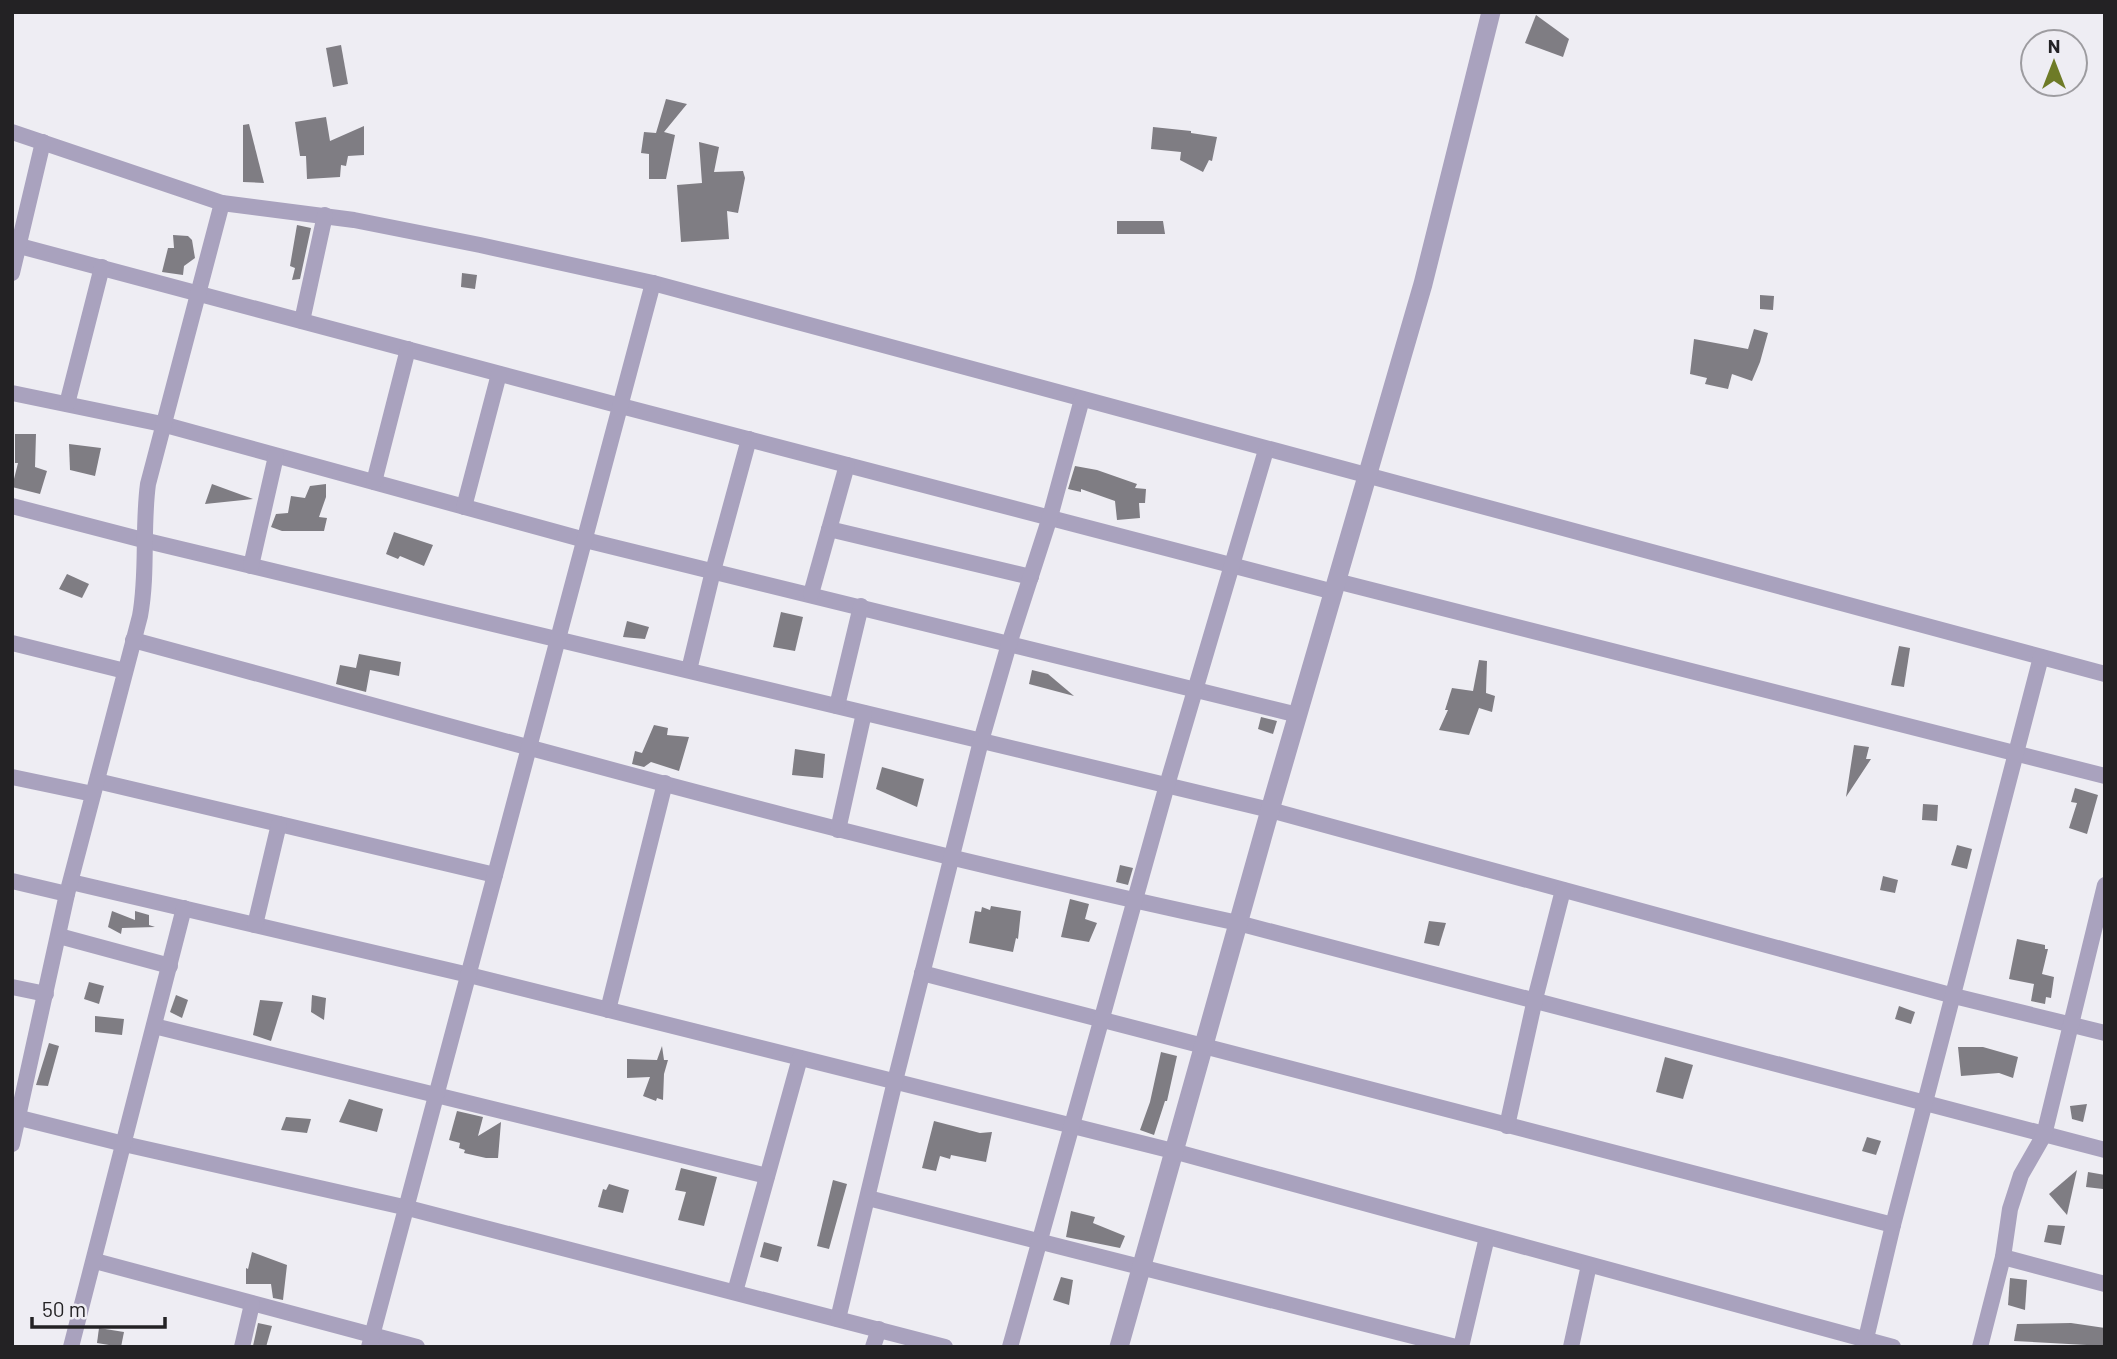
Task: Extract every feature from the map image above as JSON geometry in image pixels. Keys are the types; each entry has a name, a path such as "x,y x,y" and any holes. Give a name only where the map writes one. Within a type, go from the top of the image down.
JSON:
{"street":[{"path":"1119,1347 1270,810 1423,284 1491,12"},
{"path":"12,132 222,203 325,215 480,245 653,284 2105,674"},
{"path":"12,273 16,245 43,142"},
{"path":"12,1144 15,1117 47,995 69,888 144,593 144,514 148,484 222,203"},
{"path":"302,321 325,215"},
{"path":"16,245 1232,565 1335,587 2017,752 2105,776"},
{"path":"66,404 102,268"},
{"path":"371,1341 653,284"},
{"path":"374,482 408,349"},
{"path":"464,507 499,374"},
{"path":"12,393 162,424 585,540 1298,715"},
{"path":"838,1319 981,741 1050,517 1082,399"},
{"path":"689,670 749,439"},
{"path":"1010,1347 1167,785 1266,450"},
{"path":"251,566 276,456"},
{"path":"811,594 847,465"},
{"path":"12,506 251,566 1270,810 1954,996 2105,1034"},
{"path":"829,529 1031,577"},
{"path":"837,706 861,606"},
{"path":"133,640 838,830 1238,923 2105,1150"},
{"path":"12,643 125,671"},
{"path":"1865,1343 1924,1103 2041,657"},
{"path":"838,830 864,713"},
{"path":"12,777 95,787 279,824 495,875"},
{"path":"608,1010 665,783"},
{"path":"255,925 279,824"},
{"path":"12,881 184,908 469,975 1173,1151 1865,1343 1893,1347"},
{"path":"1980,1347 2003,1257 2005,1229 2015,1190 2044,1135 2105,885"},
{"path":"1507,1126 1563,890"},
{"path":"71,1347 184,908"},
{"path":"59,936 170,965"},
{"path":"922,973 1893,1225"},
{"path":"12,987 47,995"},
{"path":"154,1026 767,1176"},
{"path":"735,1292 800,1058"},
{"path":"15,1117 408,1208 945,1347"},
{"path":"868,1198 1459,1347 1487,1237"},
{"path":"2003,1257 2105,1284"},
{"path":"95,1261 252,1304 371,1341 417,1347"},
{"path":"1571,1347 1589,1265"},
{"path":"242,1347 252,1304"},
{"path":"873,1347 879,1329"}],"building":[{"path":"1536,15 1569,39 1563,57 1525,43"},
{"path":"341,45 348,84 333,87 326,48"},
{"path":"666,99 687,104 664,132 675,135 666,179 649,179 649,154 641,153 644,132 656,133"},
{"path":"326,117 330,141 364,126 364,155 348,156 346,166 341,165 340,177 307,179 306,156 300,156 295,122"},
{"path":"249,124 264,183 243,182 243,125"},
{"path":"1153,127 1217,137 1212,161 1209,160 1203,172 1180,160 1181,152 1151,149"},
{"path":"699,142 719,147 714,172 743,171 745,178 738,213 727,211 729,239 681,242 677,185 702,183"},
{"path":"1117,221 1163,221 1165,234 1117,234"},
{"path":"297,225 311,228 300,279 292,280 295,268 290,266"},
{"path":"173,235 188,236 192,240 195,258 184,266 183,275 162,272 168,248 174,248"},
{"path":"462,273 477,275 475,289 461,287"},
{"path":"1760,295 1774,296 1773,310 1760,309"},
{"path":"1754,329 1768,333 1752,381 1732,374 1728,389 1705,384 1707,378 1690,374 1694,339 1748,349"},
{"path":"15,434 36,434 35,467 47,471 40,494 12,487 18,463 15,463"},
{"path":"69,444 101,448 95,476 70,470"},
{"path":"1075,466 1097,470 1137,484 1135,488 1146,489 1145,503 1139,503 1140,518 1117,520 1115,501 1081,489 1081,492 1068,489"},
{"path":"212,484 253,499 205,504"},
{"path":"326,484 326,497 319,517 327,518 324,531 282,531 271,527 276,514 288,513 291,496 305,498 310,486"},
{"path":"394,532 433,545 424,566 400,556 398,559 386,554"},
{"path":"67,574 89,584 82,598 59,589"},
{"path":"781,612 803,617 795,651 773,647"},
{"path":"627,621 649,627 645,639 623,637"},
{"path":"1899,646 1910,648 1904,687 1891,685"},
{"path":"359,654 401,662 399,676 370,670 366,692 336,684 340,665 356,668"},
{"path":"1479,660 1487,661 1486,693 1495,696 1492,712 1479,708 1469,735 1439,730 1448,710 1445,710 1452,688 1473,691"},
{"path":"1032,670 1048,674 1074,696 1029,684"},
{"path":"1261,717 1277,721 1273,734 1258,729"},
{"path":"654,725 668,728 667,735 689,737 679,771 651,762 644,767 632,764 635,751 642,753"},
{"path":"1854,745 1869,747 1866,759 1871,759 1846,797"},
{"path":"795,749 825,754 823,778 792,775"},
{"path":"882,767 924,779 917,807 876,789"},
{"path":"2075,788 2098,795 2087,834 2069,828 2077,803 2071,802"},
{"path":"1923,804 1938,805 1937,821 1922,820"},
{"path":"1957,845 1972,849 1967,869 1951,865"},
{"path":"1120,865 1133,868 1128,885 1116,882"},
{"path":"1883,876 1898,880 1895,893 1880,890"},
{"path":"1070,899 1089,904 1085,919 1097,923 1089,942 1061,937"},
{"path":"991,906 1021,911 1018,939 1016,938 1013,952 969,943 975,911 981,912 982,907 990,910"},
{"path":"112,911 135,920 135,911 149,915 149,925 155,927 122,928 121,934 108,927"},
{"path":"1429,921 1446,923 1439,946 1424,943"},
{"path":"2017,939 2045,945 2045,949 2048,949 2042,974 2054,977 2051,998 2046,997 2045,1004 2031,1001 2034,984 2009,979"},
{"path":"89,982 104,986 99,1004 84,999"},
{"path":"176,995 188,1000 182,1018 170,1012"},
{"path":"312,995 326,998 324,1020 311,1012"},
{"path":"260,1000 283,1002 271,1041 253,1035"},
{"path":"1899,1006 1915,1012 1911,1024 1895,1019"},
{"path":"95,1016 124,1019 122,1035 95,1032"},
{"path":"49,1043 59,1046 48,1086 36,1085"},
{"path":"662,1046 664,1060 668,1060 664,1074 663,1100 657,1098 656,1101 643,1096 650,1077 627,1078 627,1059 657,1060"},
{"path":"1958,1047 1983,1047 2018,1057 2013,1078 1999,1073 1961,1076"},
{"path":"1161,1052 1177,1056 1167,1101 1154,1135 1140,1130 1150,1102"},
{"path":"1665,1057 1693,1065 1683,1099 1656,1092"},
{"path":"349,1099 383,1109 377,1132 339,1122"},
{"path":"2087,1104 2083,1122 2072,1119 2070,1106"},
{"path":"457,1111 483,1117 478,1136 501,1122 498,1158 464,1153 465,1150 459,1148 460,1143 449,1140"},
{"path":"286,1117 311,1119 307,1133 281,1130"},
{"path":"934,1121 980,1133 992,1132 986,1162 951,1155 950,1159 940,1156 936,1171 922,1168"},
{"path":"1867,1137 1881,1141 1876,1155 1862,1151"},
{"path":"681,1168 717,1177 704,1226 678,1220 686,1192 675,1190"},
{"path":"2077,1170 2067,1215 2049,1194"},
{"path":"2088,1172 2105,1175 2103,1189 2086,1187"},
{"path":"833,1180 847,1184 829,1249 817,1246"},
{"path":"609,1184 629,1190 623,1213 598,1207 603,1189 606,1190"},
{"path":"1071,1211 1095,1217 1093,1223 1125,1236 1120,1248 1066,1237"},
{"path":"2048,1225 2065,1226 2061,1245 2044,1242"},
{"path":"764,1242 782,1247 778,1262 760,1257"},
{"path":"252,1252 287,1265 283,1300 273,1298 271,1284 246,1284 246,1268 248,1269"},
{"path":"1061,1277 1073,1280 1069,1305 1053,1300"},
{"path":"2010,1278 2027,1280 2025,1310 2008,1305"},
{"path":"258,1323 272,1326 266,1347 253,1346"},
{"path":"2071,1323 2105,1328 2105,1346 2014,1341 2017,1324"},
{"path":"99,1328 124,1332 121,1347 97,1343"}]}
